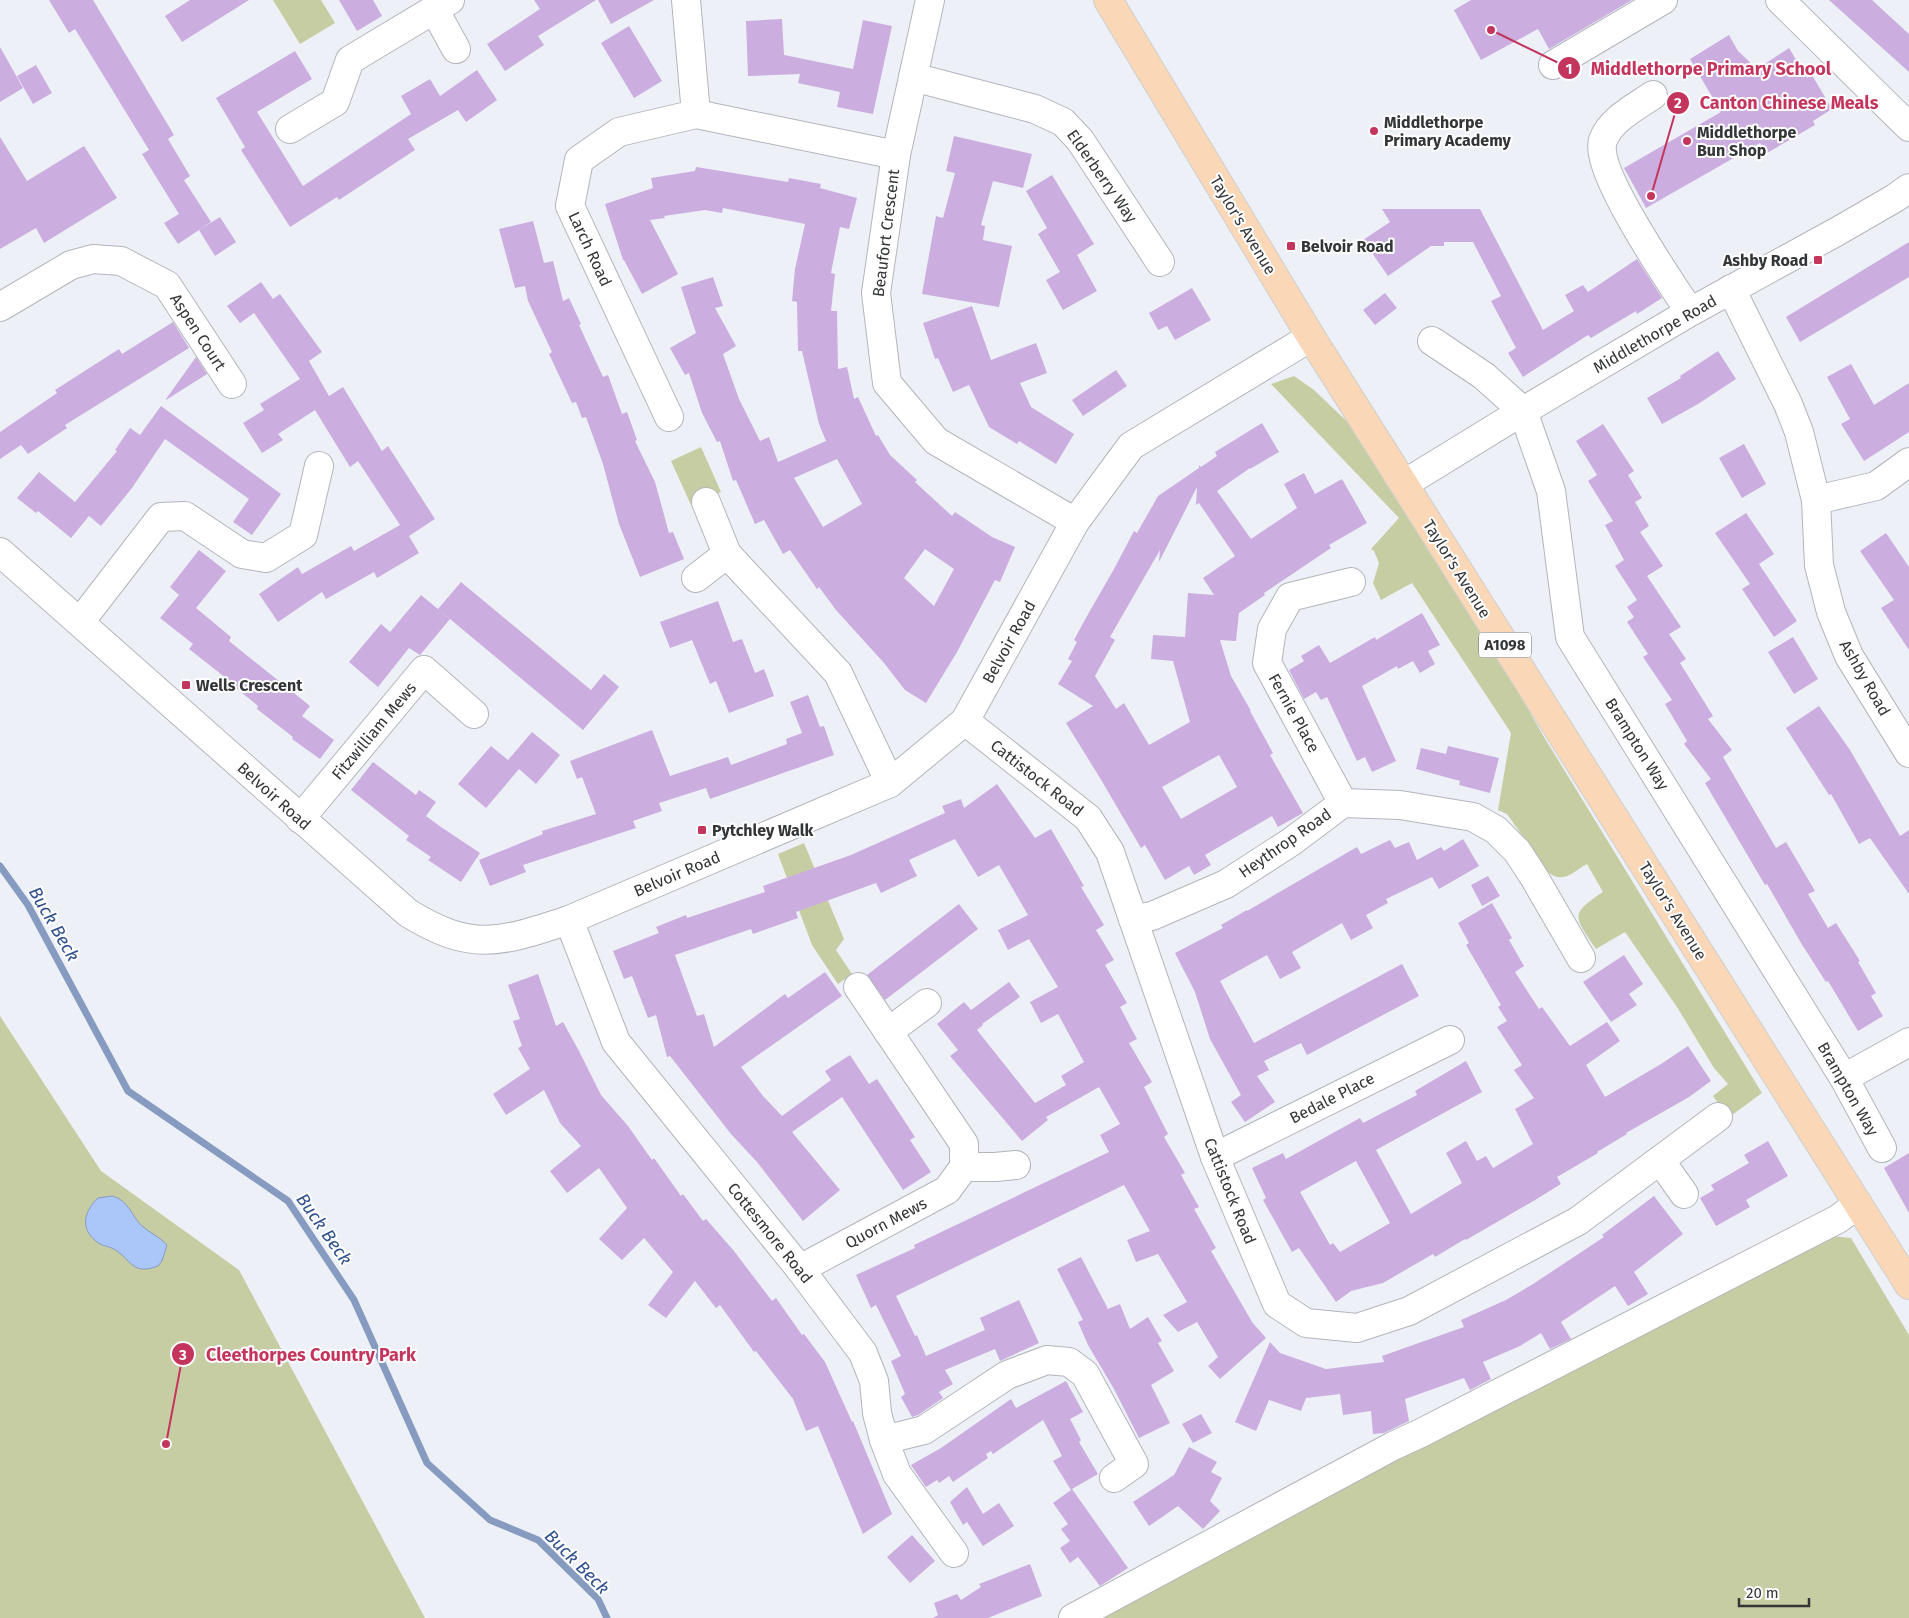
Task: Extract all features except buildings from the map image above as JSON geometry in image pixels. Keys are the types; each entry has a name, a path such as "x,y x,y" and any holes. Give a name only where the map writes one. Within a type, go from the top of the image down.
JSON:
{"main road":[{"name":"Taylor's Avenue","path":"1108,0 1311,337 1909,1285"}],"street":[{"path":"686,0 696,114"},
{"name":"Beaufort Crescent","path":"930,0 896,155 876,293 886,383 936,441 1075,522"},
{"path":"1553,65 1663,0"},
{"path":"1780,0 1909,127"},
{"path":"290,129 335,102 350,60 442,5 456,49"},
{"name":"Elderberry Way","path":"913,78 1035,109 1063,122 1080,140 1160,262"},
{"path":"1653,95 1614,123 1603,141 1603,159 1612,184 1690,312"},
{"name":"Larch Road","path":"669,417 570,206 579,160 618,132 696,114 896,155"},
{"name":"Middlethorpe Road","path":"1404,484 1690,312 1838,231 1909,188"},
{"name":"Aspen Court","path":"0,307 72,264 93,259 120,261 168,284 232,384"},
{"name":"Ashby Road","path":"1731,289 1788,404 1799,432 1816,500 1819,565 1831,612 1849,656 1908,751"},
{"name":"Belvoir Road","path":"0,552 408,913 438,930 459,938 488,941 518,937 569,920 890,783 965,721 1075,522 1131,446 1311,337"},
{"name":"Brampton Way","path":"1432,341 1484,376 1523,411 1550,491 1570,636 1844,1078 1882,1148"},
{"path":"1816,500 1876,486 1909,462"},
{"path":"80,622 161,517 185,516 242,554 266,558 303,535 319,466"},
{"path":"706,502 727,554 838,673 890,783"},
{"path":"696,578 727,554"},
{"name":"Fernie Place","path":"1343,803 1267,663 1272,629 1290,597 1351,582"},
{"name":"Fitzwilliam Mews","path":"300,819 424,670 474,714"},
{"name":"Cattistock Road","path":"965,721 1088,818 1110,852 1215,1157 1277,1304 1306,1323 1357,1328 1409,1311 1578,1221 1718,1117"},
{"name":"Heythrop Road","path":"1133,919 1152,916 1226,884 1290,842 1343,803 1400,805 1473,817 1496,830 1521,857 1581,958"},
{"name":"Cottesmore Road","path":"569,920 616,1042 800,1269 864,1353 874,1381 877,1413 884,1440 897,1474 954,1553"},
{"path":"858,987 964,1144 964,1167 1016,1165"},
{"path":"888,1032 927,1003"},
{"name":"Bedale Place","path":"1215,1157 1450,1040"},
{"path":"1844,1078 1909,1042"},
{"path":"1660,1160 1684,1194"},
{"name":"Quorn Mews","path":"800,1269 947,1190 964,1167"},
{"path":"1072,1618 1393,1446 1838,1219 1858,1204"},
{"path":"884,1440 924,1430 1007,1375 1047,1360 1069,1362 1085,1374 1134,1464 1114,1478"}],"green space":[{"path":"273,0 321,0 335,23 300,44"},
{"path":"1294,376 1314,390 1357,431 1424,527 1544,737 1762,1093 1728,1118 1713,1096 1728,1084 1714,1068 1677,1007 1625,932 1596,949 1583,930 1578,917 1580,912 1584,906 1603,892 1587,864 1564,877 1554,876 1549,873 1507,814 1498,810 1511,733 1412,583 1381,600 1373,583 1379,563 1374,551 1371,549 1399,518 1271,384"},
{"path":"701,447 721,492 691,505 671,461"},
{"path":"804,843 844,939 836,950 852,974 838,984 812,945 778,854"},
{"path":"0,1016 101,1171 239,1270 425,1618 0,1618"},
{"path":"1821,1235 1851,1238 1909,1335 1909,1618 1094,1618"}],"water":[{"path":"112,1196 122,1201 142,1226 167,1245 162,1261 158,1266 149,1269 137,1268 114,1249 96,1241 87,1230 87,1213 93,1203 98,1198"}],"waterway":[{"name":"Buck Beck","path":"0,866 28,905 128,1091 288,1201 354,1300 427,1463 490,1520 538,1540 598,1599 607,1618"}],"place":[{"name":"Middlethorpe Primary School","path":"1491,30"},
{"name":"Middlethorpe Primary Academy","path":"1374,131"},
{"name":"Middlethorpe Bun Shop","path":"1687,141"},
{"name":"Canton Chinese Meals","path":"1651,196"},
{"name":"Belvoir Road","path":"1291,246"},
{"name":"Ashby Road","path":"1818,260"},
{"name":"Wells Crescent","path":"186,685"},
{"name":"Pytchley Walk","path":"702,830"},
{"name":"Cleethorpes Country Park","path":"166,1444"}]}
